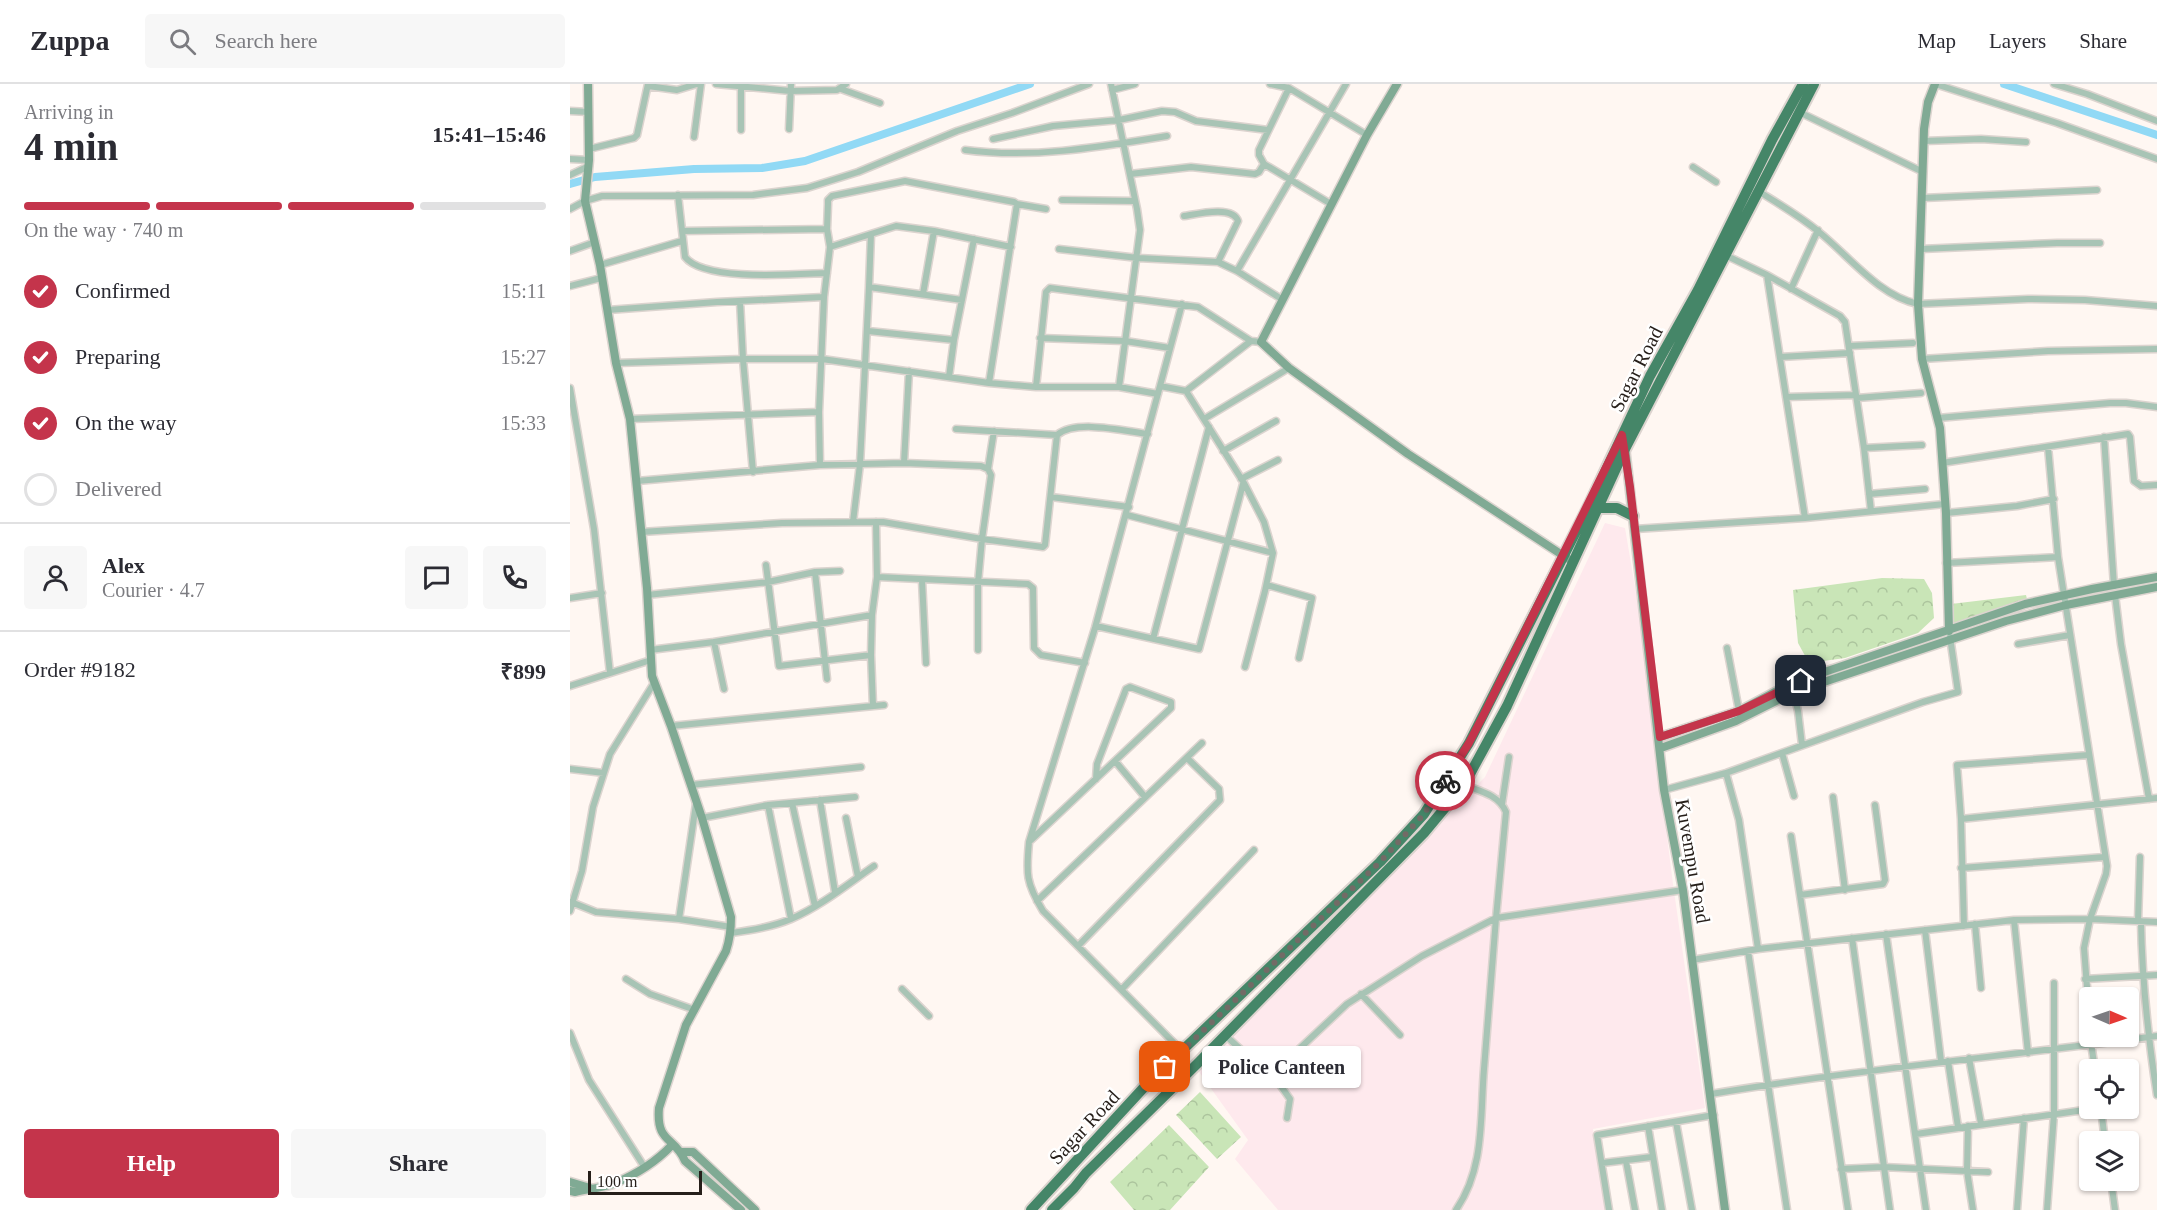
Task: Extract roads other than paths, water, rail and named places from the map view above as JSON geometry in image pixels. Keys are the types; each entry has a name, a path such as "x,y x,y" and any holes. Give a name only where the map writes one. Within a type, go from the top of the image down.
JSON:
{"highway":[{"name":"Sagar Road","path":"1052,1210 1424,833 1464,784 1507,706 1622,435 1650,376 1703,279 1772,140 1803,84"},
{"name":"Sagar Road","path":"1031,1210 1148,1083 1380,862 1424,814 1469,743 1569,559 1600,508 1625,449 1814,84"},
{"path":"1600,508 1617,508 1633,516"}],"street":[{"path":"588,84 589,166 585,201 600,265 616,363 630,419 654,683 702,818 731,917 731,930 726,951 687,1025 658,1108 658,1121 661,1133 681,1152 685,1161 741,1210"},
{"path":"589,148 634,138 637,135 648,85 677,90 699,84 694,137"},
{"path":"716,84 791,87 843,86 880,103"},
{"path":"570,209 602,196 753,195 807,188 858,172 957,131 1088,84"},
{"path":"1119,387 1140,230 1111,87 1135,84"},
{"path":"1270,84 1289,88 1366,135"},
{"path":"1237,271 1346,84"},
{"path":"1160,386 1186,391 1256,342 1283,300 1366,135 1396,84"},
{"path":"1664,790 1726,773 1923,702 1958,692 1949,636 1945,509 1938,418 1922,359 1918,304 1924,141 1928,102 1935,84 2057,123 2157,159"},
{"path":"2054,84 2157,121"},
{"path":"741,86 741,130"},
{"path":"789,129 791,87"},
{"path":"1289,88 1268,130 1259,155 1264,164 1331,204"},
{"path":"570,111 589,112"},
{"path":"993,139 1053,126 1119,120 1169,111 1196,121 1268,130"},
{"path":"1799,112 1923,172"},
{"path":"965,150 998,153 1055,151 1097,148 1167,136"},
{"path":"1924,141 1981,139 2026,142"},
{"path":"570,159 589,166"},
{"path":"1130,174 1191,167 1255,174 1264,164"},
{"path":"570,175 589,166"},
{"path":"1693,167 1716,182"},
{"path":"820,465 819,412 824,297 830,248 827,229 828,200 832,196 905,181 1046,209"},
{"path":"1758,190 1818,230 1887,292 1906,302 1918,304 2028,299 2085,300 2157,306"},
{"path":"1923,198 2097,190"},
{"path":"678,195 685,257 692,264 748,276 827,273"},
{"path":"1062,200 1135,201"},
{"path":"989,383 1017,204"},
{"path":"1184,216 1217,212 1231,213 1236,217 1238,221 1218,262"},
{"path":"830,248 896,226 974,238 1011,248"},
{"path":"682,231 827,229"},
{"path":"1791,289 1818,230"},
{"path":"923,294 934,231"},
{"path":"853,522 860,464 871,234"},
{"path":"950,377 954,340 974,238"},
{"path":"600,265 682,241"},
{"path":"570,251 595,242"},
{"path":"1921,249 2100,243"},
{"path":"1059,249 1138,258 1218,262 1237,271 1283,300"},
{"path":"1725,255 1767,275 1839,316 1845,322 1871,511"},
{"path":"1767,275 1805,518"},
{"path":"570,286 601,278"},
{"path":"869,287 962,300"},
{"path":"1036,387 1046,292 1050,288 1182,304 1198,308 1256,342 1289,369 1408,454 1569,559"},
{"path":"608,310 824,297"},
{"path":"740,301 753,472"},
{"path":"1182,304 1096,626 1029,842 1026,872 1032,893 1043,911 1182,1051"},
{"path":"868,331 954,340"},
{"path":"1040,338 1125,341 1170,348"},
{"path":"1780,357 1913,343"},
{"path":"1922,359 2048,351 2157,349"},
{"path":"616,363 822,359 989,383 1036,387 1119,387 1158,394"},
{"path":"1204,419 1289,369"},
{"path":"904,463 909,371"},
{"path":"570,388 602,593 610,673"},
{"path":"1186,391 1242,481 1264,522 1273,553 1267,585 1245,667"},
{"path":"1786,398 1921,393"},
{"path":"1938,418 2110,403 2157,407"},
{"path":"630,419 819,412"},
{"path":"1223,451 1276,421"},
{"path":"956,429 1057,435 1067,429 1082,427 1148,434"},
{"path":"1154,639 1209,427"},
{"path":"978,650 978,583 991,475 988,469 994,431"},
{"path":"1942,463 2128,434 2134,481 2140,486 2157,485"},
{"path":"641,532 782,522 876,522 1043,547 1057,435"},
{"name":"Kuvempu Road","path":"1622,435 1660,737 1664,790 1683,890 1725,1210"},
{"path":"2104,437 2121,644 2149,799"},
{"path":"1864,448 1922,445"},
{"path":"2048,447 2058,557 2105,856 2106,874 2090,919 2084,948 2086,987"},
{"path":"1096,626 1199,649 1242,481 1278,460"},
{"path":"637,481 820,465 904,463 981,466 988,469"},
{"path":"1869,494 1925,489"},
{"path":"1051,497 1129,507"},
{"path":"1635,529 1805,518 1871,511 2017,506 2054,499"},
{"path":"1126,515 1273,553"},
{"path":"873,706 872,615 877,577 876,522"},
{"path":"1946,563 2058,557"},
{"path":"766,565 779,666 872,655"},
{"path":"647,595 768,582 815,572 840,571"},
{"path":"815,572 819,623 828,679"},
{"path":"877,577 1028,584 1033,588 1034,648 1036,652 1041,655 1085,663"},
{"path":"1660,737 1739,711 1793,688 1949,636 2025,604 2065,600 2115,590 2157,577"},
{"path":"922,580 926,663"},
{"path":"1267,585 1312,598 1299,658"},
{"path":"2115,590 2157,587"},
{"path":"570,598 602,593"},
{"path":"650,650 714,642 773,630 872,615"},
{"path":"2018,644 2070,635"},
{"path":"714,642 724,689"},
{"path":"1727,648 1739,711"},
{"path":"570,686 651,660"},
{"path":"570,911 582,871 593,807 610,754 654,683"},
{"path":"1029,842 1096,779 1115,761 1170,708 1171,702 1130,687 1125,689 1097,764 1096,779"},
{"path":"1793,688 1802,745"},
{"path":"1661,748 1736,722 1793,688"},
{"path":"671,726 884,705"},
{"path":"1037,901 1202,743"},
{"path":"1782,753 1794,796"},
{"path":"1964,926 1961,868 1962,819 1956,765 2089,755"},
{"path":"1502,804 1509,757"},
{"path":"1078,946 1220,800 1219,789 1186,758"},
{"path":"1115,761 1145,797"},
{"path":"691,785 861,766"},
{"path":"570,769 604,773"},
{"path":"1726,773 1739,820 1758,949"},
{"path":"1456,1210 1469,1190 1474,1176 1481,1134 1506,812 1502,804 1494,797 1464,784"},
{"path":"702,818 768,805 855,797"},
{"path":"1833,797 1845,890"},
{"path":"1962,819 2157,798"},
{"path":"820,800 835,892"},
{"path":"680,919 696,801"},
{"path":"792,803 815,906"},
{"path":"768,805 791,919"},
{"path":"1800,895 1882,884 1886,880 1875,805"},
{"path":"846,818 858,877"},
{"path":"1791,836 1848,1210"},
{"path":"1122,989 1254,850"},
{"path":"1961,868 2105,856"},
{"path":"2140,856 2142,976 2157,1095"},
{"path":"571,903 596,912 680,919 731,930 766,928 791,919 815,906 874,866"},
{"path":"1271,1072 1280,1067 1347,1004 1361,994 1422,956 1496,918 1683,890"},
{"path":"1692,960 1758,949 2014,920 2090,919 2157,922"},
{"path":"2014,920 2028,1053"},
{"path":"1975,924 1981,988"},
{"path":"1925,930 1944,1061 1958,1128"},
{"path":"1887,934 1926,1210"},
{"path":"1852,938 1890,1210"},
{"path":"1748,951 1787,1210"},
{"path":"2085,979 2157,975"},
{"path":"626,979 650,994 695,1010"},
{"path":"2047,1210 2054,1114 2054,983"},
{"path":"903,989 929,1016"},
{"path":"1361,994 1400,1035"},
{"path":"570,1033 589,1080 645,1168"},
{"path":"1225,1034 1262,1069 1271,1072 1290,1100 1287,1118"},
{"path":"2139,1037 2157,1036"},
{"path":"1711,1094 1827,1076 2054,1050 2079,1043"},
{"path":"1969,1058 1981,1124"},
{"path":"1916,1134 2079,1111"},
{"path":"1609,1210 1598,1135 1714,1115"},
{"path":"2017,1210 2024,1118"},
{"path":"1676,1122 1692,1210"},
{"path":"1648,1126 1662,1210"},
{"path":"1968,1126 1967,1171 1973,1210"},
{"path":"570,1191 613,1184 645,1168 661,1157 672,1145"},
{"path":"681,1152 693,1152 755,1210"},
{"path":"1602,1163 1652,1157"},
{"path":"1626,1161 1635,1210"},
{"path":"1841,1169 1883,1167 1988,1172"},
{"path":"570,1182 591,1188"},
{"path":"2112,1191 2115,1210"}],"waterway":[{"path":"570,184 595,177 694,169 762,168 805,161 1030,84"},
{"path":"2004,84 2157,135"}],"place":[{"name":"Police Canteen","path":"1165,1067"}]}
